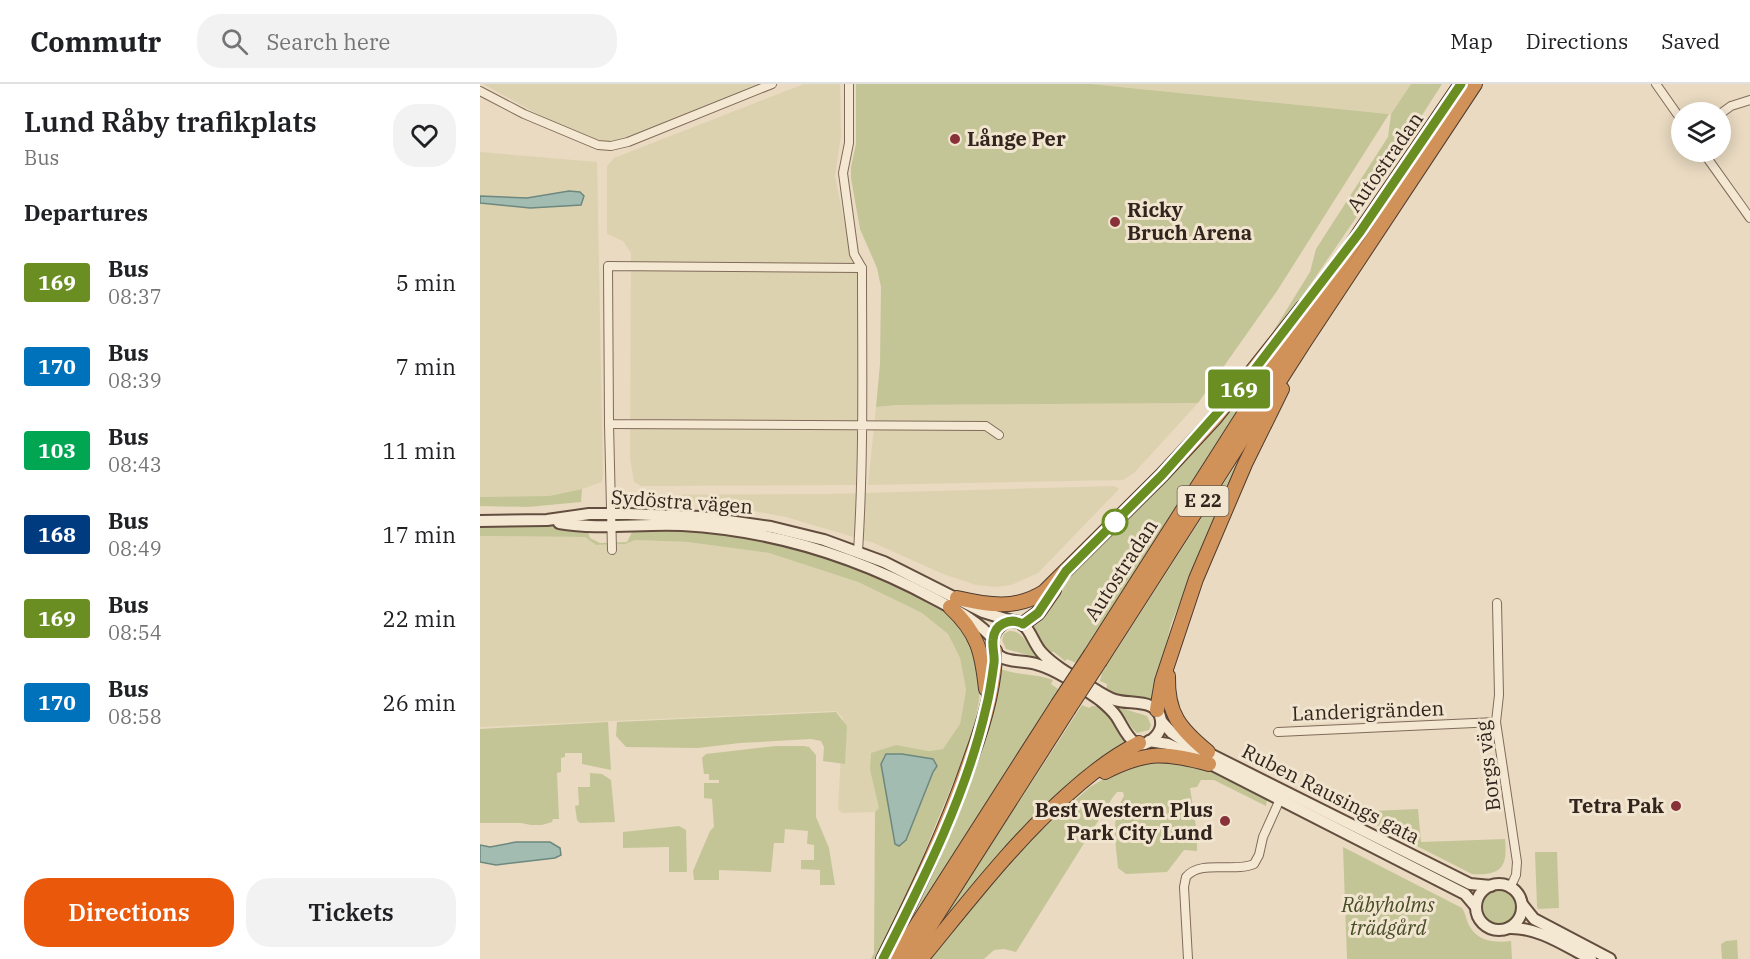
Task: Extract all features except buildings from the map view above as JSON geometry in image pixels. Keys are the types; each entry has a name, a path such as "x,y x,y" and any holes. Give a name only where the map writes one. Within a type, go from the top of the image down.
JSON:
{"highway":[{"name":"Autostradan","path":"1096,657 1360,232 1461,84"},
{"name":"Autostradan","path":"895,959 1475,84"},
{"path":"954,603 992,605 1021,603 1044,592 1162,475 1215,418 1252,374 1360,232"},
{"path":"1159,716 1159,690 1196,579 1219,522 1305,340"},
{"path":"1018,622 1038,613 1066,571"},
{"path":"954,603 975,638 988,703"},
{"path":"883,959 922,882 955,805 978,740 988,703 994,645"},
{"path":"1168,662 1168,690 1172,713 1186,733 1209,758"},
{"name":"Autostradan","path":"909,959 1063,707"},
{"path":"921,959 1016,844 1071,790 1112,758 1144,742"},
{"path":"1071,790 1111,768 1143,756 1209,758"}],"main road":[{"name":"Sydöstra vägen","path":"480,521 547,520 589,514 611,520 710,528 794,542 847,558 954,603 1018,622"},
{"name":"Sydöstra vägen","path":"611,520 701,517 748,523 796,533 858,552 884,562 954,603 978,623 994,645"},
{"path":"1018,622 1029,631 1037,648 1051,661 1112,699 1147,704 1159,716 1158,733 1144,742 1128,737 1109,708 1064,677 1038,664 1004,658 994,645 999,626 1018,622"},
{"name":"Ruben Rausings gata","path":"1159,716 1178,738 1209,758 1465,894 1476,907 1477,915 1486,927 1501,930 1524,928 1591,959"},
{"name":"Ruben Rausings gata","path":"1144,742 1174,746 1209,758"},
{"name":"Ruben Rausings gata","path":"1282,795 1470,884 1510,888"},
{"path":"1476,907 1480,894 1491,886"},
{"path":"1510,888 1518,895 1521,904 1534,920 1610,959"},
{"path":"1509,928 1518,921 1521,904"}],"street":[{"path":"480,91 524,114 605,147 628,142 772,84"},
{"path":"849,84 849,143 843,173 855,254 862,268 862,490 858,552"},
{"path":"1656,84 1671,105"},
{"path":"1731,106 1750,100"},
{"path":"1710,162 1750,218"},
{"path":"612,550 608,266 862,268"},
{"path":"609,424 986,426 999,435"},
{"name":"Borgs väg","path":"1497,603 1499,694 1496,722 1517,862 1516,875 1510,888"},
{"name":"Landerigränden","path":"1278,732 1496,722"},
{"path":"1188,959 1185,877 1197,869 1242,867 1254,864 1259,855 1263,837 1282,795"}],"shaded area":[{"path":"483,84 765,84 631,138 601,142 586,138 541,116"},
{"path":"804,84 840,84 841,135 835,176 849,246 860,272 856,485 641,486 634,482 630,458 631,253 623,241 607,234 607,166 614,158"},
{"path":"1091,84 1411,84 1391,114"},
{"path":"480,152 597,162 603,474 602,482 582,489 549,496 480,497"},
{"path":"569,191 580,192 584,196 581,205 530,208 480,203 480,196 527,198"},
{"path":"1198,403 1134,473 1123,480 868,485 876,407"},
{"path":"1114,486 1119,489 1038,573 1011,585 996,587 976,585 943,574 874,543 786,517 704,502 639,501 630,499 628,495 827,494"},
{"path":"480,536 585,537 596,545 624,544 635,540 687,542 769,553 858,582 922,613 948,634 960,658 966,690 960,724 944,749 929,751 896,745 870,770 880,808 875,812 842,813 838,809 843,718 836,711 480,727"},
{"path":"886,754 933,759 937,766 906,840 899,846 895,844 881,764"},
{"path":"516,842 550,842 560,848 561,855 555,858 496,865 480,862 480,845 490,847"}],"green space":[{"path":"856,84 1091,84 1389,114 1277,291 1198,403 876,407 880,364 881,287 877,268 860,229 851,178 856,144"},
{"path":"1411,84 1442,84 1364,206 1267,348 1274,330 1310,272 1316,249 1388,137 1391,114"},
{"path":"1256,378 1076,663 1067,659 1065,661 1054,652 1047,652 1031,625 1072,574 1202,441"},
{"path":"1253,438 1210,528 1171,624 1153,700 1106,692 1107,684 1100,681 1102,673"},
{"path":"582,489 581,502 528,507 480,506 480,497 549,496"},
{"path":"480,526 586,527 590,538 600,543 627,542 633,530 669,530 705,532 775,543 844,563 877,576 941,607 961,626 976,657 979,674 976,717 963,757 905,906 878,959 871,959 874,953 875,812 879,808 870,770 871,753 896,745 929,751 943,749 960,724 966,690 960,658 948,634 922,613 858,582 769,553 687,542 635,540 625,544 596,545 585,537 480,536"},
{"path":"1009,631 1022,636 1036,656 1006,649 1002,640 1004,634"},
{"path":"999,668 1053,680 1051,684 1058,689 915,915 913,913"},
{"path":"1082,705 1089,708 1103,707 1127,743 941,926 939,925"},
{"path":"1118,707 1147,716 1151,725 1149,730 1137,733"},
{"path":"836,712 847,726 845,764 823,761 824,747 821,741 811,739 698,748 626,747 616,736 617,722"},
{"path":"608,722 611,770 582,764 582,753 565,753 565,757 561,758 561,772 557,773 559,819 553,819 552,822 542,825 480,823 480,729"},
{"path":"776,746 809,747 816,755 816,817 829,848 835,885 820,885 820,870 801,869 801,860 814,860 814,845 807,844 808,831 785,829 784,843 774,843 771,872 719,870 719,880 694,880 693,871 710,831 714,827 712,799 704,798 704,783 719,783 719,780 709,780 709,774 704,774 702,758 706,754"},
{"path":"1167,760 1209,770 1265,798 1266,806 1214,780 1201,780 1197,787 1190,788 1197,833 1197,851 1184,850 1167,872 1126,874 1118,868 1115,822 1124,796 1123,792 1117,792 1016,952 1004,949 994,950 984,959 927,959 1010,858 1090,787 1117,771 1144,761"},
{"path":"590,773 602,774 611,780 615,822 580,823 577,820 575,806 579,805 578,787 590,787"},
{"path":"1418,809 1421,842 1505,839 1504,863 1496,871 1472,874 1350,812"},
{"path":"679,826 686,830 687,872 669,872 669,847 623,848 623,832"},
{"name":"Råbyholms trädgård","path":"1343,847 1462,908 1469,925 1478,936 1500,942 1511,941 1512,959 1347,959"},
{"path":"1535,852 1557,852 1559,908 1538,909"},
{"path":"1500,890 1512,895 1517,907 1512,919 1500,924 1488,919 1483,907 1488,895"},
{"path":"1737,940 1738,959 1722,959 1721,944"}],"bus line":[{"name":"169","path":"883,959 934,855 978,740 988,703 994,663 995,632 1005,622 1016,621 1023,624 1029,621 1041,608 1066,571 1215,418 1360,232 1461,84"}],"place":[{"name":"Långe Per","path":"955,139"},
{"name":"Ricky Bruch Arena","path":"1115,222"},
{"name":"Tetra Pak","path":"1676,806"},
{"name":"Best Western Plus Park City Lund","path":"1225,821"}]}
